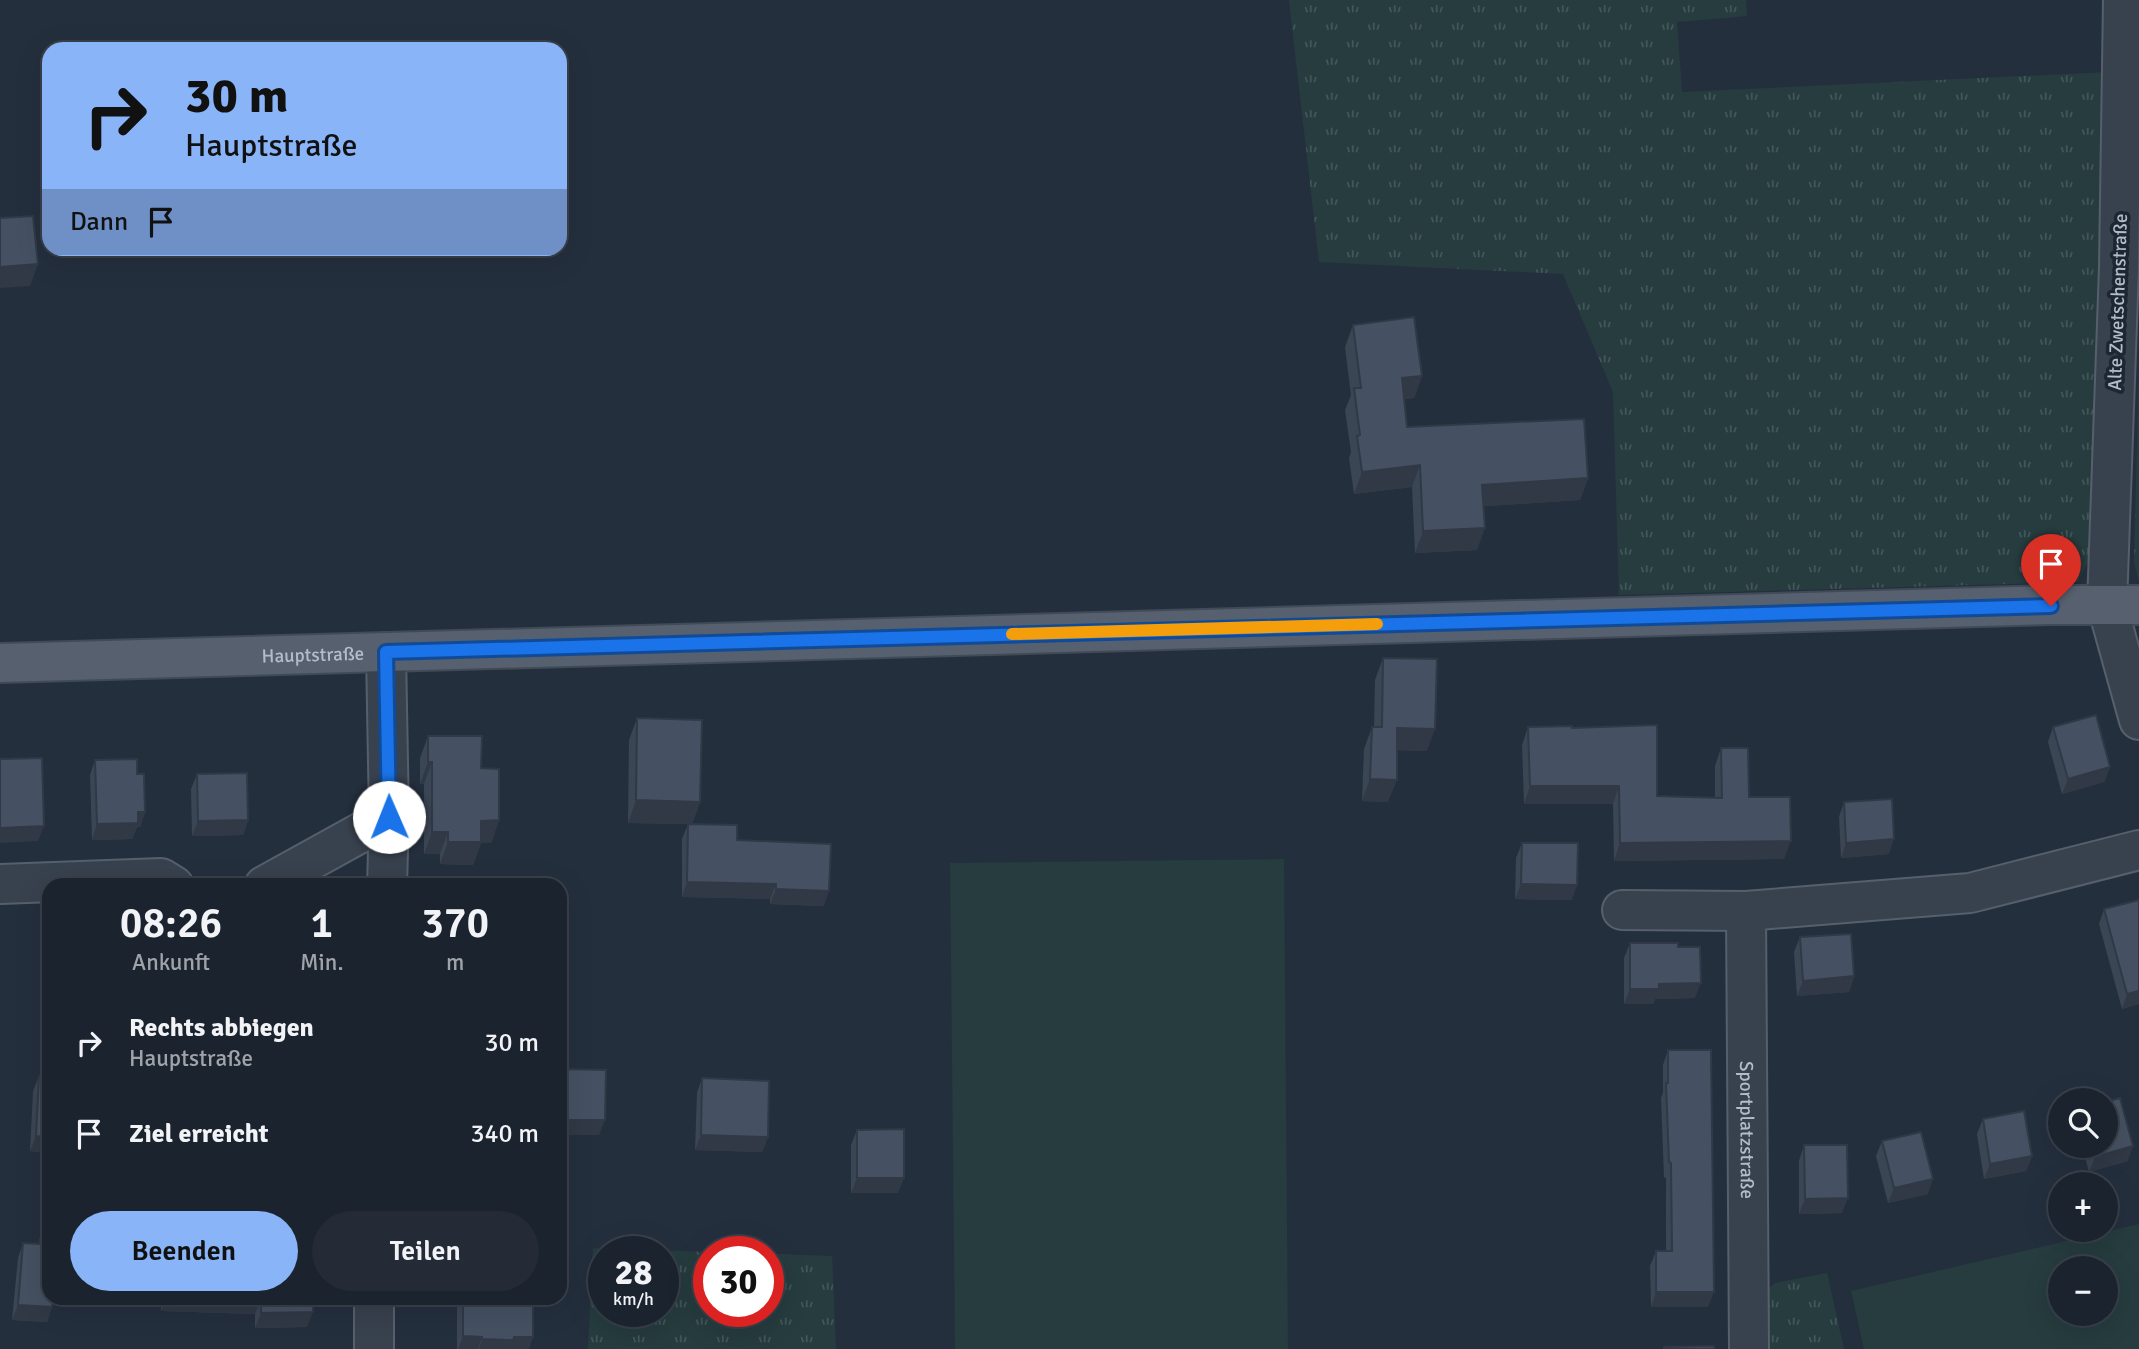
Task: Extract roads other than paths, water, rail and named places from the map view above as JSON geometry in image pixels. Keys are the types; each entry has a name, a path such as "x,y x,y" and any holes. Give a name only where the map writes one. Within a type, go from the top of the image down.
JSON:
{"main road":[{"name":"Hauptstraße","path":"0,663 2123,605"}],"street":[{"name":"Alte Zwetschenstraße","path":"2123,0 2118,281 2123,605 2139,720"},
{"path":"386,652 389,817 387,878"},
{"path":"278,878 389,817"},
{"path":"1622,910 1746,911 1970,893 2139,850"},
{"path":"138,878 162,878"},
{"path":"0,884 42,882"},
{"name":"Sportplatzstraße","path":"1746,911 1749,1349"},
{"path":"374,1305 374,1349"}]}
